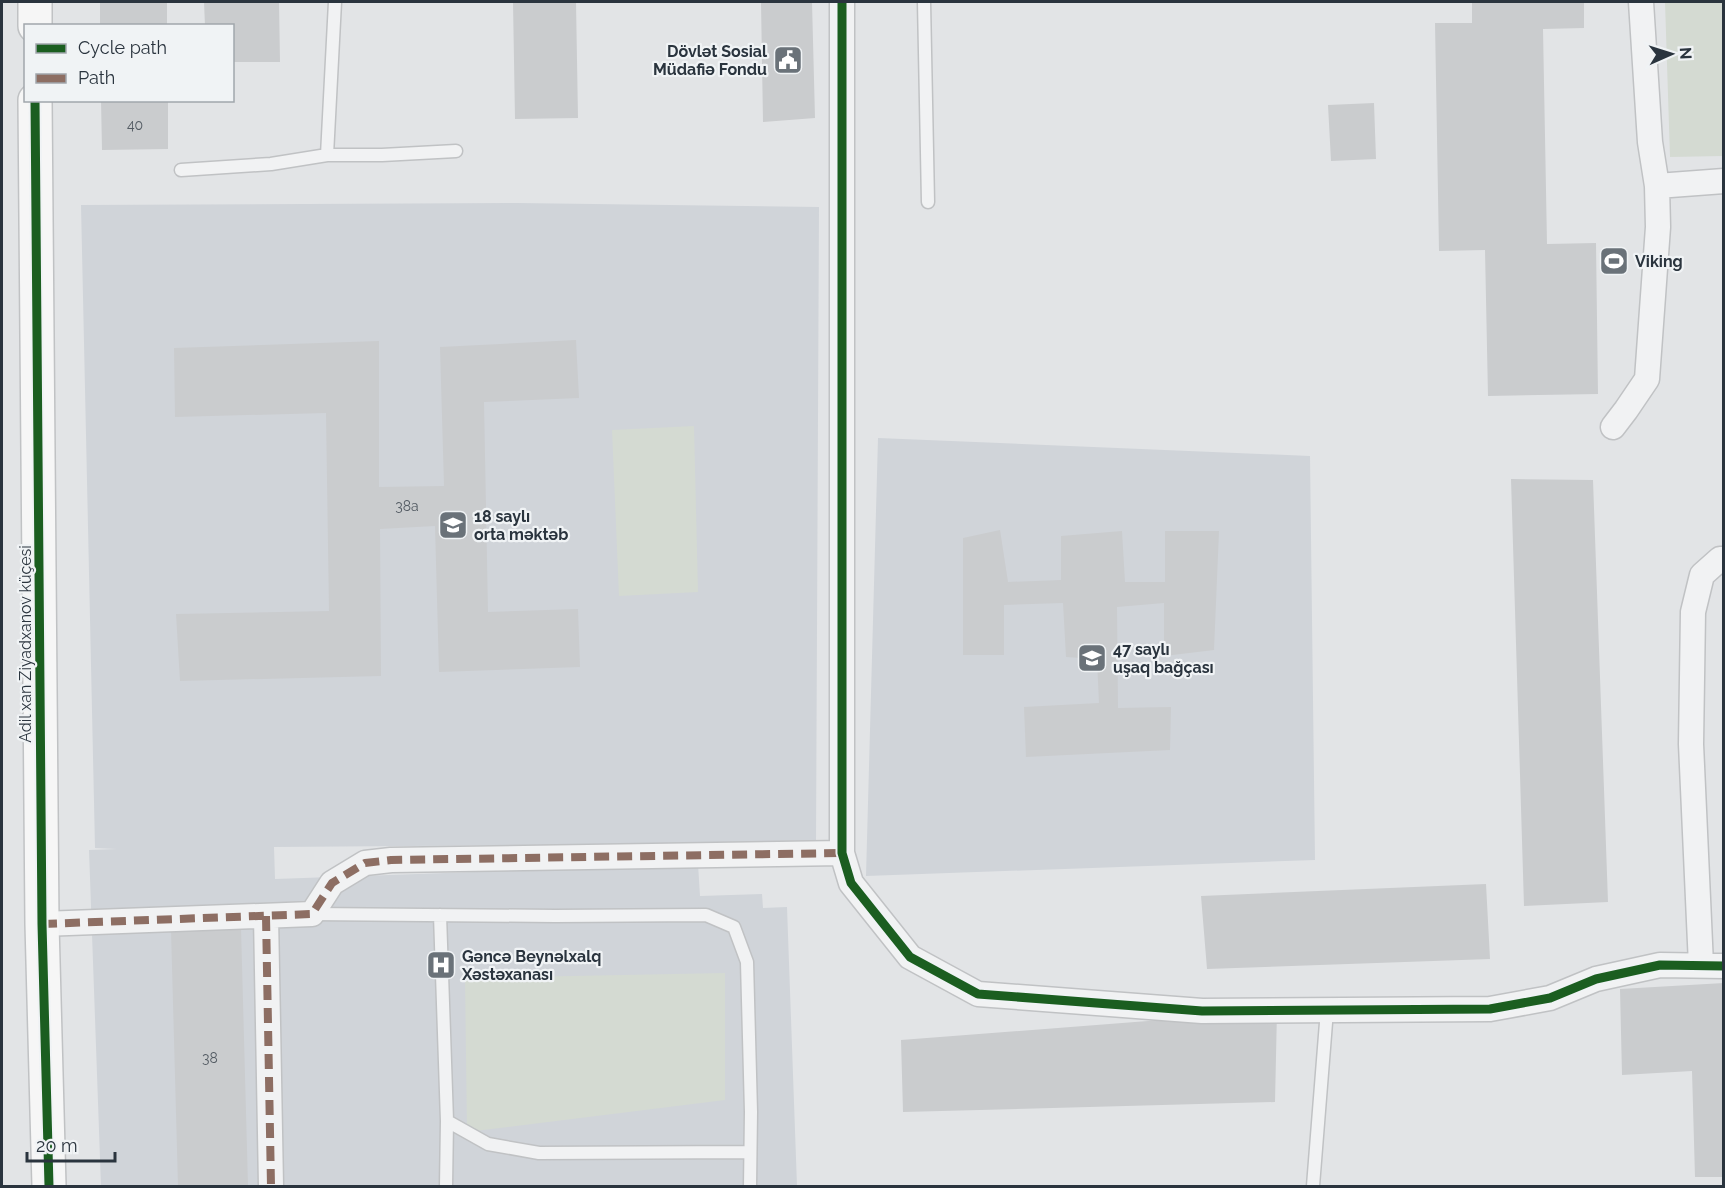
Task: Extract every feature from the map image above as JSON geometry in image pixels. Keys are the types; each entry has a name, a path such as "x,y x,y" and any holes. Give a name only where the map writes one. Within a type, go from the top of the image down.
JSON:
{"street":[{"path":"35,2 35,24"},
{"path":"842,2 842,853 851,883 910,957 978,994 1202,1011 1490,1009 1550,998 1596,979 1649,967 1660,965 1712,966 1691,744 1693,612 1702,575 1720,559 1724,559"},
{"path":"1613,427 1647,379 1658,227 1657,186 1650,142 1641,2"},
{"name":"Adil xan Ziyadxanov küçesi","path":"35,102 42,924 49,1186"},
{"path":"1657,186 1724,181"},
{"path":"42,924 312,914 332,883 366,863 392,860 842,853"},
{"path":"266,916 271,1186"}],"lane":[{"path":"327,155 335,2"},
{"path":"924,2 928,202"},
{"path":"181,170 271,164 327,155 456,151"},
{"path":"312,914 706,915 734,927 747,962 751,1112 750,1186"},
{"path":"440,915 447,1121 446,1186"},
{"path":"1313,1186 1327,1010"},
{"path":"447,1121 488,1144 539,1153 750,1152"}],"shaded area":[{"path":"1665,2 1723,2 1723,156 1670,157"},
{"name":"18 saylı orta məktəb","path":"517,203 819,207 816,843 274,847 275,879 698,864 700,896 762,894 763,908 787,907 797,1186 101,1186 89,850 117,849 95,848 81,205"},
{"path":"694,426 698,592 619,596 612,430"},
{"name":"47 saylı uşaq bağçası","path":"878,438 1310,456 1315,860 866,876"},
{"path":"725,973 725,1100 467,1132 465,978"}],"building":[{"path":"100,2 167,2 167,24 100,24"},
{"path":"204,2 279,2 280,62 234,62 234,24 205,24"},
{"path":"513,2 576,2 578,118 515,119"},
{"name":"Dövlət Sosial Müdafiə Fondu","path":"761,2 812,2 815,118 763,122"},
{"path":"1472,2 1584,2 1584,28 1543,29 1547,244 1596,243 1598,394 1488,396 1485,250 1439,251 1435,23 1472,23"},
{"path":"101,102 168,102 168,149 102,150"},
{"path":"1374,103 1376,159 1331,161 1328,105"},
{"path":"576,340 579,398 484,402 488,612 578,609 580,667 439,672 435,526 380,529 381,676 180,681 176,614 329,611 326,413 175,417 174,348 379,341 379,487 444,486 440,347"},
{"path":"1511,479 1593,480 1608,902 1524,906"},
{"path":"1000,530 1008,582 1061,580 1061,536 1122,531 1125,582 1165,582 1165,531 1219,531 1214,650 1164,656 1164,603 1117,607 1118,708 1171,707 1170,750 1026,757 1024,707 1099,703 1097,659 1066,657 1063,603 1004,605 1004,655 963,655 963,538"},
{"path":"1486,884 1490,959 1207,969 1201,896"},
{"path":"241,928 248,1186 178,1186 171,930"},
{"path":"1724,983 1724,1177 1695,1177 1692,1071 1622,1075 1620,989"},
{"path":"1277,1011 1275,1102 903,1112 901,1040"}],"marked path":[{"path":"42,924 312,914 332,883 365,863 391,860 842,853 843,857"},
{"path":"266,916 271,1186"}],"cycle path":[{"path":"842,2 842,853 851,883 910,957 978,994 1202,1011 1490,1009 1550,998 1596,979 1660,965 1724,966"},
{"path":"35,102 42,924 49,1186"}],"place":[{"name":"Dövlət Sosial Müdafiə Fondu","path":"788,60"},
{"name":"Viking","path":"1614,261"},
{"name":"18 saylı orta məktəb","path":"453,525"},
{"name":"47 saylı uşaq bağçası","path":"1092,658"},
{"name":"Gəncə Beynəlxalq Xəstəxanası","path":"441,965"}]}
